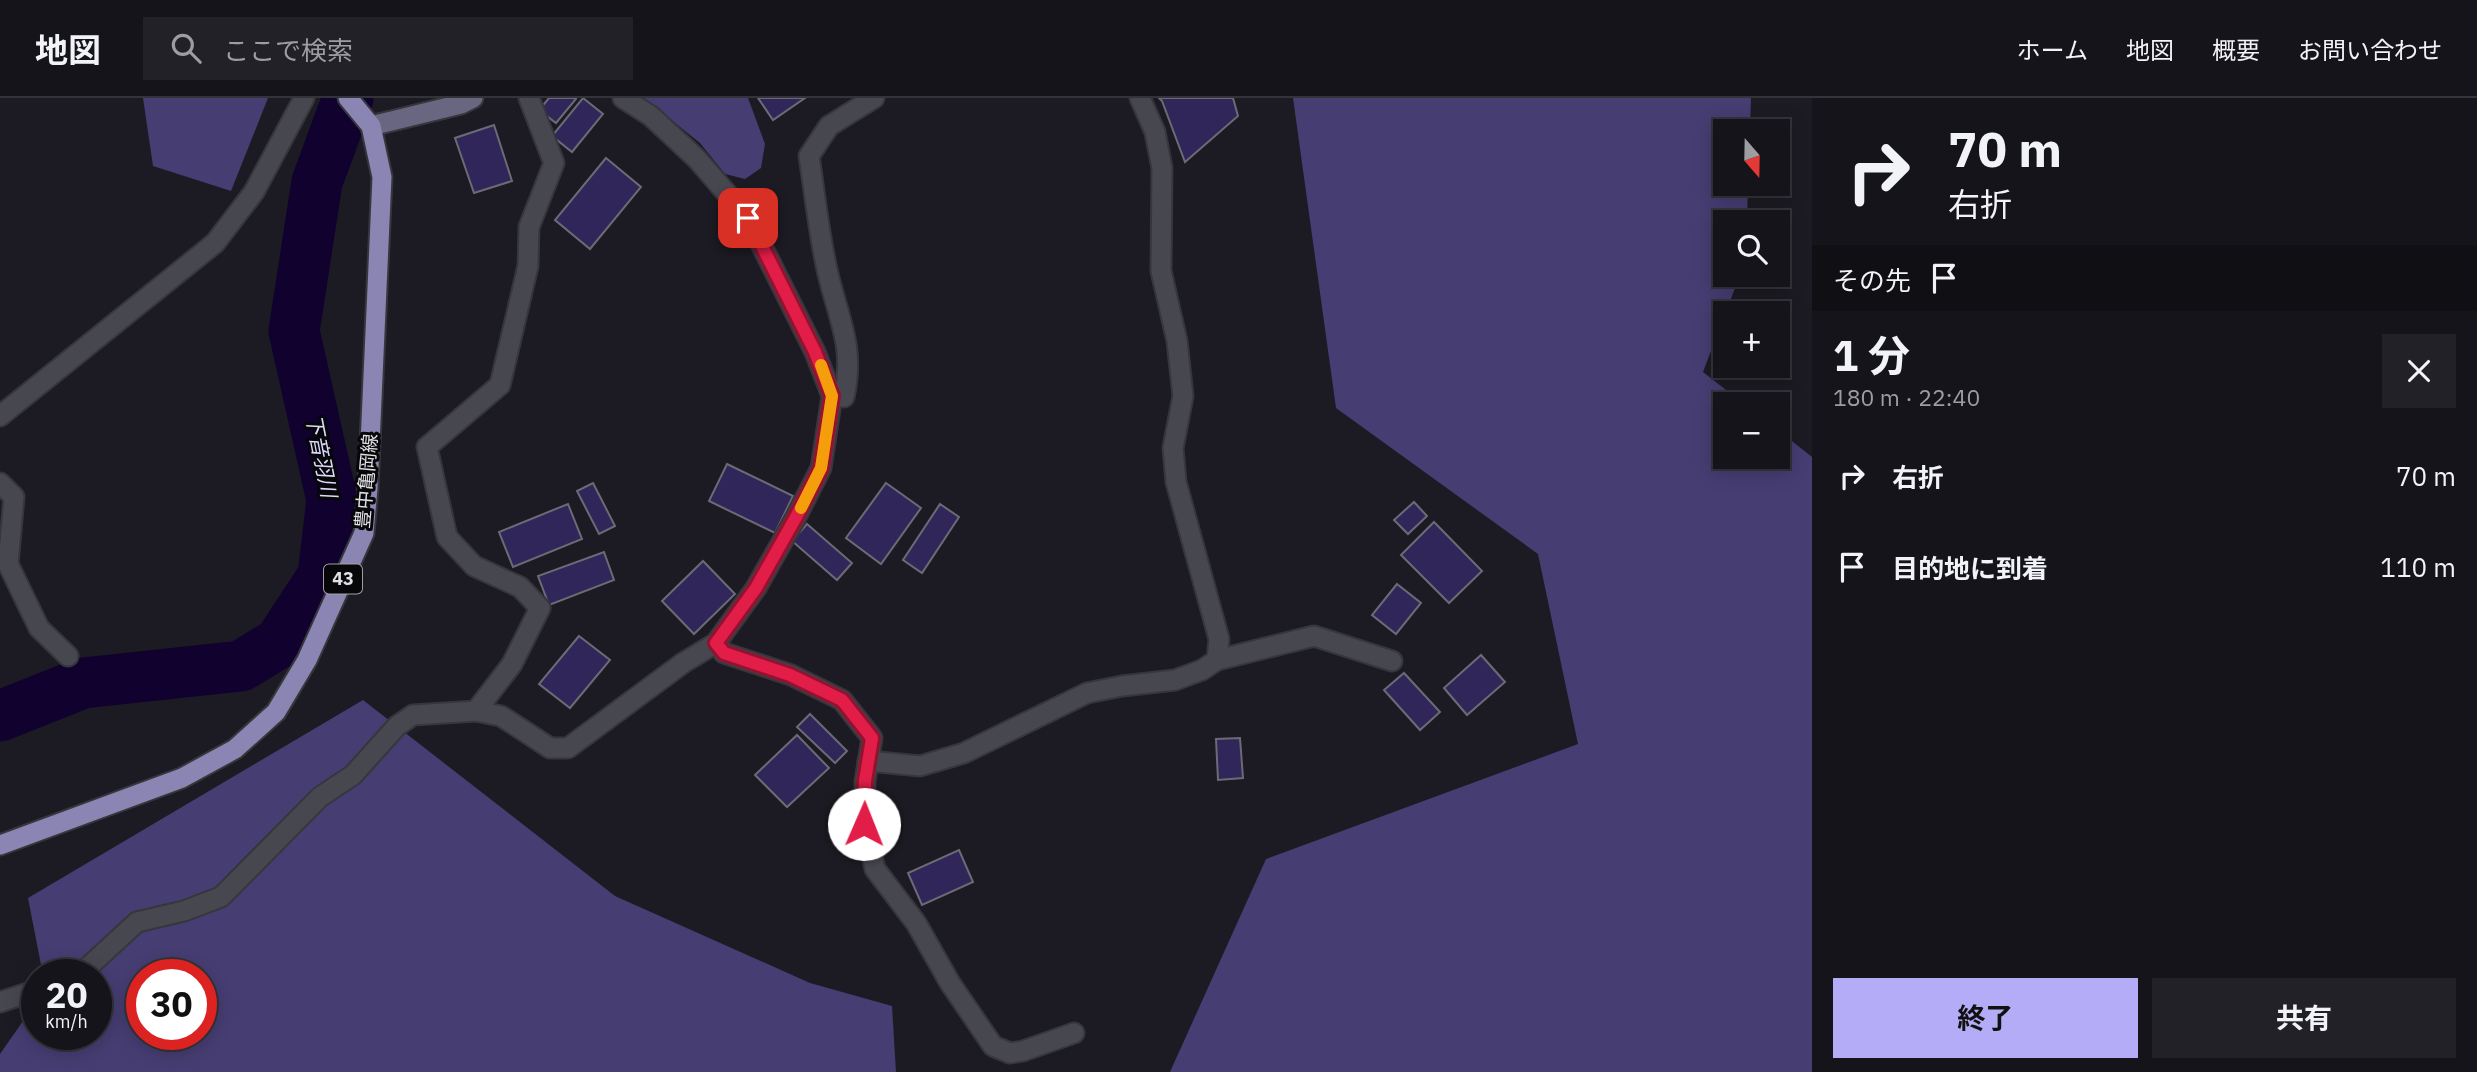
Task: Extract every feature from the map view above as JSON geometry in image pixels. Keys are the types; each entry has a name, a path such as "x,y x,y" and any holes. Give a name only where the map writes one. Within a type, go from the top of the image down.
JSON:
{"main road":[{"path":"371,126 461,104 473,98"},
{"name":"豊中亀岡線","path":"0,845 182,778 234,749 276,712 307,660 364,533 382,177 371,126 353,104"}],"street":[{"path":"0,416 215,243 254,192 304,98"},
{"path":"476,711 512,664 540,608 520,587 474,566 447,537 427,447 500,385 528,266 529,227 554,163 529,98"},
{"path":"98,959 137,922 184,911 221,897 320,797 353,775 397,726 413,715 476,711 501,716 550,748 568,748 683,663 716,643 756,588 821,468 832,396 815,352 748,218 697,159 651,116 623,98"},
{"path":"832,396 844,397 849,375 846,336 828,274 809,156 829,125 874,98"},
{"path":"1140,98 1155,132 1162,168 1161,271 1177,341 1183,396 1173,448 1176,482 1219,639 1217,660"},
{"path":"0,483 13,497 8,565 39,628 68,656"},
{"path":"868,761 920,766 953,757 1087,693 1175,680 1202,670 1217,660 1314,636 1392,661"},
{"path":"716,643 724,653 790,675 842,700 872,738 865,781 864,824 875,869 916,923 950,983 993,1046 1010,1053 1023,1051 1074,1033"},
{"path":"0,1002 21,995"}],"shaded area":[{"path":"143,98 268,98 231,191 153,166"},
{"path":"644,98 748,98 765,144 761,168 745,179 725,174 700,143"},
{"path":"1293,98 1751,98 1750,119 1713,119 1713,196 1748,196 1747,210 1713,210 1713,287 1735,287 1730,301 1713,301 1713,346 1703,372 1729,392 1713,392 1713,469 1790,469 1790,440 1812,457 1812,1072 1170,1072 1266,859 1578,744 1538,554 1336,408"},
{"path":"363,700 615,896 810,983 892,1006 896,1072 0,1072 0,1054 21,1024 21,1050 112,1050 112,959 40,959 28,898"}],"building":[{"path":"549,98 576,99 556,123 539,110"},
{"path":"583,98 603,114 572,152 552,136"},
{"path":"758,98 805,98 773,120"},
{"path":"1159,98 1233,98 1238,116 1185,162"},
{"path":"494,125 512,181 474,193 455,138"},
{"path":"606,158 641,187 590,249 555,220"},
{"path":"727,464 793,496 775,533 709,501"},
{"path":"593,483 615,526 599,534 577,491"},
{"path":"886,483 921,508 881,564 846,538"},
{"path":"1414,502 1427,516 1408,534 1394,520"},
{"path":"568,504 582,539 513,567 499,532"},
{"path":"940,504 959,517 922,573 903,560"},
{"path":"1434,522 1482,571 1449,603 1401,555"},
{"path":"807,524 852,563 837,580 792,541"},
{"path":"604,552 614,580 549,605 538,576"},
{"path":"703,561 735,594 694,634 662,601"},
{"path":"1397,584 1421,603 1396,634 1372,615"},
{"path":"579,636 610,660 570,708 539,684"},
{"path":"1481,655 1505,682 1467,715 1444,688"},
{"path":"1404,673 1440,712 1420,730 1384,690"},
{"path":"810,714 847,751 835,763 797,727"},
{"path":"797,735 829,768 787,807 755,775"},
{"path":"1240,738 1243,778 1218,780 1216,739"},
{"path":"959,850 973,882 922,905 908,873"}],"waterway":[{"name":"下音羽川","path":"0,716 83,683 241,666 279,643 323,576 332,500 294,331 317,182 348,98"}],"slow traffic":[{"path":"801,508 821,468 832,396 821,365"}],"route":[{"path":"748,218 815,352 832,396 821,468 756,588 716,643 724,653 790,675 842,700 872,738 865,781 864,824"}]}
